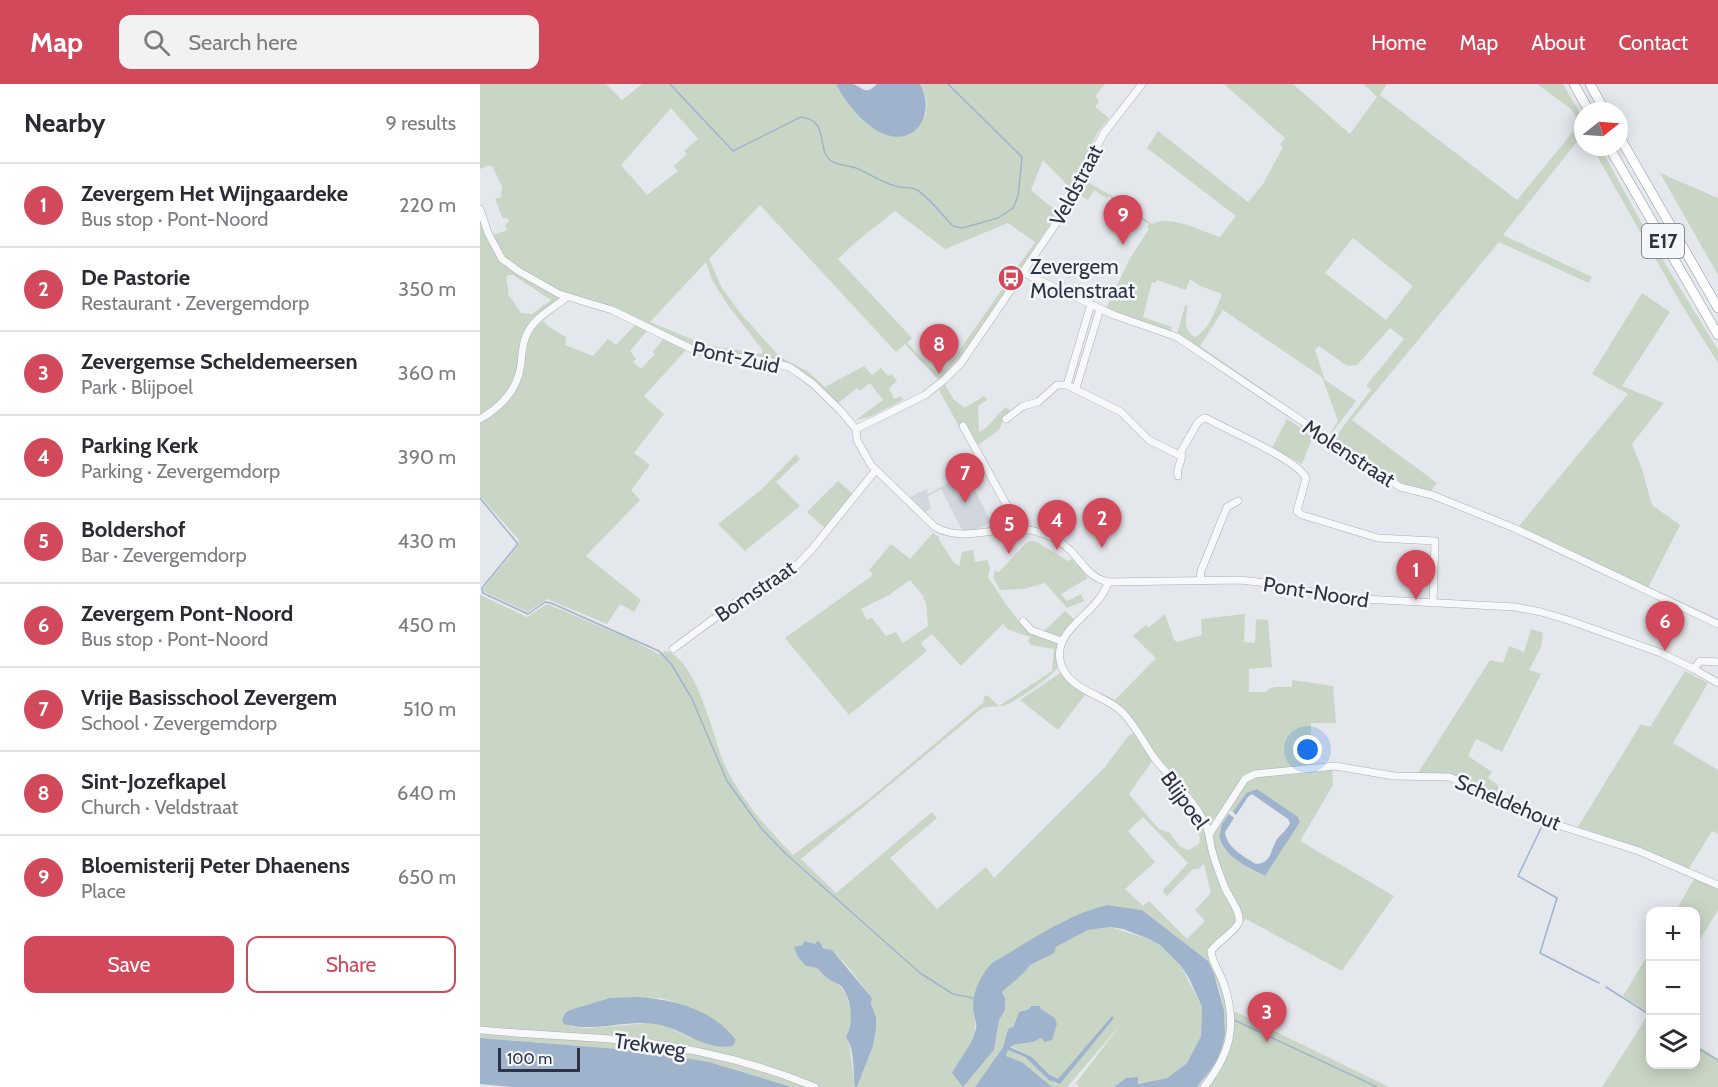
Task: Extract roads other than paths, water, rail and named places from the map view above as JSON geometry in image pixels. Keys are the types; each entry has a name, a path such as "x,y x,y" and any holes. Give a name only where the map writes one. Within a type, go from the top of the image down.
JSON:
{"highway":[{"path":"1574,84 1584,102"},
{"path":"1590,84 1600,102"},
{"name":"E17","path":"1628,152 1718,308"},
{"name":"E17","path":"1614,156 1718,335"}],"street":[{"name":"Veldstraat","path":"856,429 925,394 961,363 1058,222 1104,134 1142,84"},
{"name":"Pont-Zuid","path":"480,209 488,233 502,259 541,285 567,297 612,310 692,350 767,361 789,367 822,391 856,429 857,440 875,471 935,527 950,534 967,536 1014,528"},
{"name":"Molenstraat","path":"1024,273 1100,309 1177,337 1400,487 1432,495 1522,532 1718,624"},
{"path":"480,419 503,402 513,389 521,364 525,338 530,328 567,297"},
{"path":"1067,384 1090,304"},
{"path":"1076,388 1100,309"},
{"path":"1006,418 1023,406 1038,402 1057,385 1067,384 1121,412 1149,440 1179,455 1198,422 1204,418 1208,419 1287,461 1303,473 1306,478 1297,511 1302,515 1378,538 1435,541 1433,603"},
{"path":"963,426 1011,513 1014,528 1037,532 1056,540 1071,551 1088,573 1108,582 1100,598 1067,632 1062,641 1031,630 1023,621"},
{"path":"1178,476 1177,471 1183,458 1181,452"},
{"name":"Bomstraat","path":"673,649 739,600 787,573 798,564 875,471"},
{"path":"1200,581 1201,571 1227,507 1238,501"},
{"name":"Pont-Noord","path":"1108,582 1240,580 1344,598 1515,608 1541,612 1655,651 1718,683"},
{"name":"Blijpoel","path":"1062,641 1060,660 1068,675 1087,693 1122,711 1154,758 1200,813 1210,833 1213,854 1226,891 1238,915 1239,921 1236,926 1211,951 1212,959 1223,983 1230,1020 1228,1047 1216,1072 1204,1087"},
{"path":"1694,669 1700,661 1718,662"},
{"name":"Scheldehout","path":"1210,833 1245,779 1255,774 1335,766 1394,776 1441,776 1460,780 1539,819 1639,851 1718,885"},
{"name":"Trekweg","path":"480,1030 629,1041 681,1049 745,1063 815,1087"}],"water":[{"path":"836,84 853,84 870,90 877,84 920,84 926,105 924,116 914,131 906,136 896,137 884,134 869,125 856,113"},
{"path":"1257,789 1298,817 1300,822 1265,876 1231,856 1225,850 1219,836 1222,824 1229,814 1234,818 1225,832 1232,847 1256,864 1268,859 1277,839 1290,823 1288,819 1252,794 1236,815 1233,812 1246,793"},
{"path":"1107,905 1142,910 1208,961 1224,1010 1225,1034 1215,1064 1197,1087 1114,1087 1126,1078 1138,1077 1138,1084 1167,1078 1187,1063 1201,1036 1202,1007 1181,966 1160,945 1123,929 1110,927 1088,930 1056,947 1054,953 1029,966 1002,992 1005,998 1005,1010 999,1020 994,1050 963,1087 952,1073 976,1030 973,1000 980,980 988,968 992,963 1062,922"},
{"path":"804,941 815,944 817,941 823,948 832,950 872,998 876,1029 873,1046 857,1087 855,1087 851,1048 846,1037 851,1019 848,998 840,985 818,969 806,966 798,957 794,947 803,945"},
{"path":"636,997 678,1003 704,1013 716,1020 736,1040 733,1046 722,1047 655,1024 632,1023 587,1027 564,1024 562,1020 565,1013 570,1010 610,998"},
{"path":"1031,1006 1040,1006 1055,1018 1057,1024 1052,1040 1044,1042 1040,1038 1033,1042 1010,1047 1032,1057 1050,1075 1058,1079 1112,1016 1114,1018 1060,1084 1049,1080 1025,1057 1008,1050 1006,1056 1022,1062 1052,1087 975,1087 1003,1047 1008,1029 1013,1027 1019,1012"},
{"path":"480,1038 644,1051 709,1062 792,1087 514,1087 480,1084"}],"waterway":[{"path":"670,84 733,151 801,117 810,120 820,130 824,151 833,162 856,168 893,186 917,190 953,226 962,228 998,218 1013,208 1018,196 1022,157 948,84"},
{"path":"480,498 518,544 482,588 483,593 528,614 545,602 551,603 659,651 672,665 692,699 727,781 761,828 786,854 920,973 953,994 973,998"},
{"path":"1542,826 1518,876 1557,898 1540,953 1599,983"},
{"path":"1606,987 1646,1012"},
{"path":"1232,1019 1377,1087"},
{"path":"1700,1049 1718,1060"}],"place":[{"name":"Bloemisterij Peter Dhaenens","path":"1123,245"},
{"name":"Zevergem Molenstraat","path":"1011,278"},
{"name":"Sint-Jozefkapel","path":"939,374"},
{"name":"Vrije Basisschool Zevergem","path":"965,503"},
{"name":"De Pastorie","path":"1102,548"},
{"name":"Parking Kerk","path":"1057,550"},
{"name":"Boldershof","path":"1009,554"},
{"name":"Zevergem Het Wijngaardeke","path":"1416,600"},
{"name":"Zevergem Pont-Noord","path":"1665,651"},
{"name":"Zevergemse Scheldemeersen","path":"1267,1042"}]}
